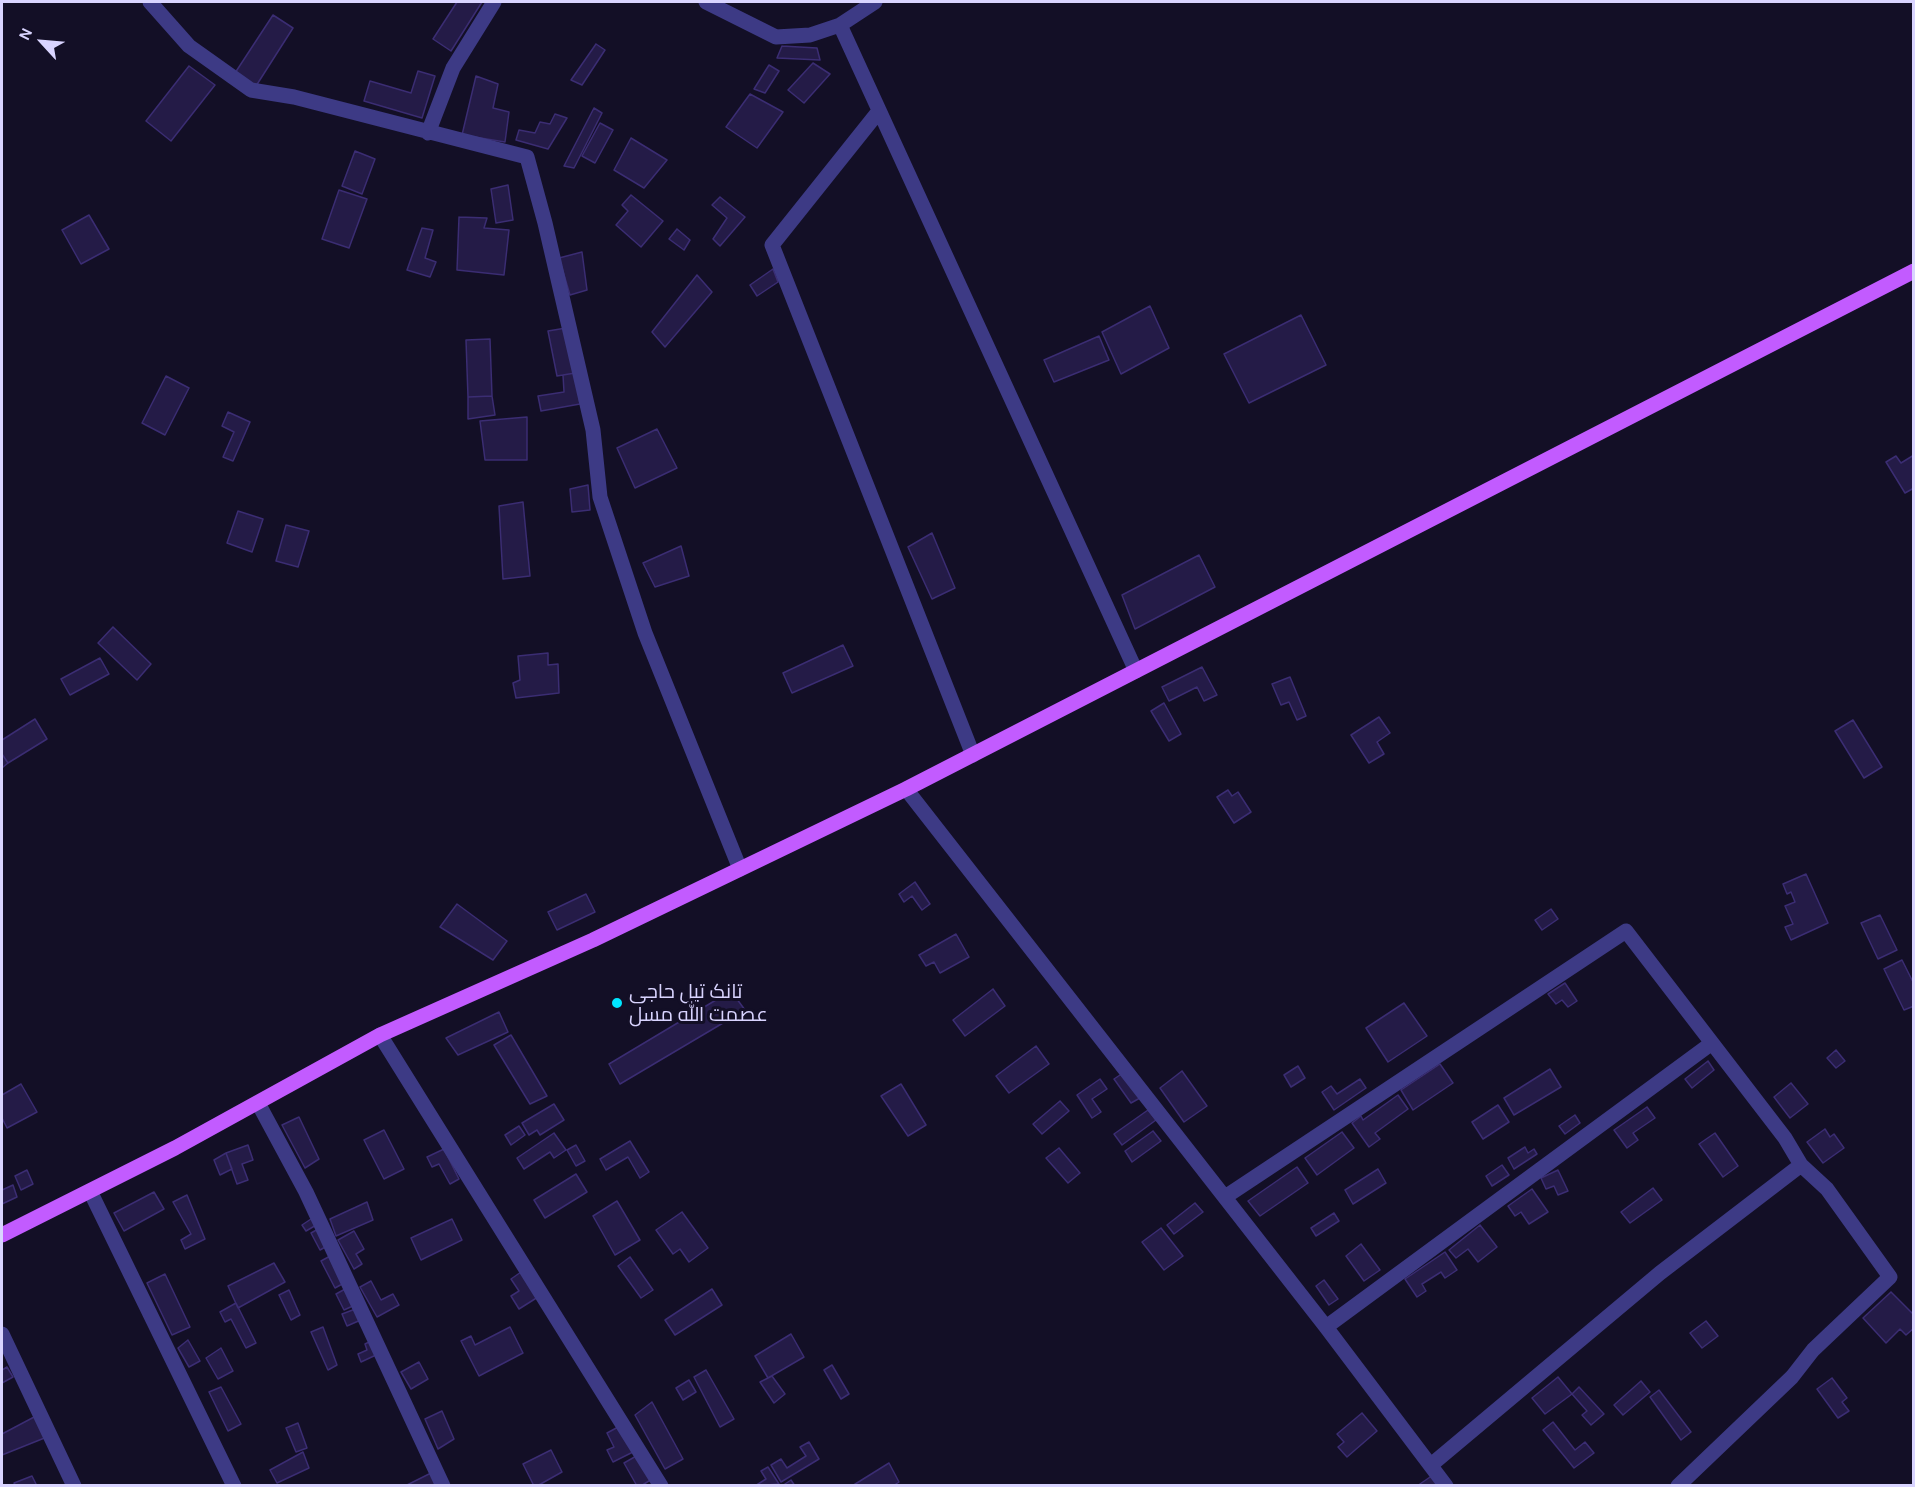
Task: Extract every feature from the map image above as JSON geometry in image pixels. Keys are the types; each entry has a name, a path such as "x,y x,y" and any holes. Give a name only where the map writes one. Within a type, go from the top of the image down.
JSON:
{"main road":[{"path":"2,1235 175,1148 380,1035 593,940 906,789 1914,271"}],"street":[{"path":"150,2 189,46 251,90 294,97 527,157 545,223 593,430 600,497 645,633 740,869"},
{"path":"428,133 453,68 494,2"},
{"path":"706,2 776,37 810,35 840,25 875,2"},
{"path":"840,25 1136,671"},
{"path":"879,111 772,245 973,755"},
{"path":"906,789 1326,1327 1446,1485"},
{"path":"1225,1197 1626,931 1785,1138 1801,1165 1827,1189 1890,1277 1814,1350 1792,1377 1678,1485"},
{"path":"380,1035 661,1485"},
{"path":"1326,1327 1712,1043"},
{"path":"258,1103 306,1192 443,1485"},
{"path":"1431,1465 1660,1273 1801,1165"},
{"path":"90,1191 234,1485"},
{"path":"2,1334 74,1485"}],"building":[{"path":"457,2 482,2 451,51 433,39"},
{"path":"273,15 293,28 256,86 235,73"},
{"path":"596,44 605,50 582,85 571,80"},
{"path":"782,46 817,48 820,60 777,58"},
{"path":"813,63 830,74 804,103 788,90"},
{"path":"769,65 779,71 765,93 754,89"},
{"path":"189,66 215,85 171,141 146,121"},
{"path":"418,71 435,76 422,118 364,101 370,81 411,93"},
{"path":"476,76 498,84 493,108 509,112 505,142 462,135"},
{"path":"750,94 783,112 757,148 726,127"},
{"path":"594,108 602,113 574,168 564,166"},
{"path":"555,114 567,118 548,149 516,140 519,130 535,133 540,122 550,124"},
{"path":"600,123 613,130 595,163 582,156"},
{"path":"631,138 667,160 644,188 614,170"},
{"path":"355,151 375,159 362,194 342,186"},
{"path":"508,185 513,220 496,223 491,189"},
{"path":"339,190 367,199 349,248 322,239"},
{"path":"631,195 663,221 641,247 616,225 628,211 622,205"},
{"path":"720,197 745,217 720,246 713,239 727,218 712,205"},
{"path":"89,215 109,249 81,264 62,230"},
{"path":"459,217 487,218 484,228 509,230 504,275 457,270"},
{"path":"422,228 433,230 425,258 436,262 430,277 407,270"},
{"path":"677,229 690,240 684,250 669,239"},
{"path":"582,252 587,290 570,295 559,258"},
{"path":"773,269 778,282 757,296 750,285"},
{"path":"697,275 712,292 665,347 652,332"},
{"path":"1150,306 1169,348 1121,374 1102,332"},
{"path":"1301,315 1326,365 1249,403 1224,354"},
{"path":"566,328 575,373 557,376 548,331"},
{"path":"1099,336 1109,360 1054,382 1044,360"},
{"path":"490,339 492,396 468,397 466,340"},
{"path":"575,373 580,404 541,411 538,396 564,392 563,375"},
{"path":"166,376 189,388 165,435 142,423"},
{"path":"492,396 495,415 468,419 468,397"},
{"path":"228,412 250,422 233,461 223,457 234,432 222,426"},
{"path":"527,417 527,460 485,460 480,421"},
{"path":"657,429 677,468 635,488 617,448"},
{"path":"1914,455 1914,488 1905,493 1886,462 1896,456 1901,463"},
{"path":"588,485 590,510 572,512 570,489"},
{"path":"523,502 530,576 503,579 499,506"},
{"path":"238,511 263,519 252,552 227,543"},
{"path":"286,525 309,531 298,567 276,561"},
{"path":"932,533 955,588 932,599 908,547"},
{"path":"681,546 689,576 655,587 643,563"},
{"path":"1199,555 1215,587 1135,629 1122,595"},
{"path":"113,627 151,664 137,680 98,643"},
{"path":"843,645 853,666 792,693 783,673"},
{"path":"548,653 548,665 558,664 559,693 516,698 513,683 520,680 518,656"},
{"path":"100,658 109,674 70,695 61,679"},
{"path":"1202,667 1217,695 1204,701 1197,687 1169,701 1162,687"},
{"path":"1290,677 1306,716 1297,720 1289,702 1281,705 1272,684"},
{"path":"1164,703 1181,734 1169,741 1151,711"},
{"path":"1379,717 1390,733 1377,742 1384,754 1369,763 1351,735"},
{"path":"35,719 47,739 8,763 2,754 2,740"},
{"path":"1853,720 1882,767 1864,778 1835,731"},
{"path":"2,754 8,763 2,768"},
{"path":"1228,790 1232,796 1238,792 1251,812 1234,823 1217,797"},
{"path":"1806,874 1828,923 1791,940 1785,927 1793,924 1785,906 1795,902 1791,892 1787,894 1783,884"},
{"path":"915,882 930,904 922,910 912,896 904,902 899,894"},
{"path":"586,894 595,912 557,930 548,912"},
{"path":"457,904 507,941 493,960 440,927"},
{"path":"1551,909 1558,919 1542,930 1535,920"},
{"path":"1880,915 1897,950 1878,959 1861,923"},
{"path":"956,934 969,957 940,973 934,962 926,966 919,955"},
{"path":"1902,960 1914,984 1914,1006 1904,1010 1884,969"},
{"path":"1565,983 1577,1001 1568,1007 1562,1000 1556,1004 1548,994"},
{"path":"993,989 1005,1006 965,1036 953,1020"},
{"path":"731,991 745,1010 620,1084 609,1064"},
{"path":"1404,1003 1427,1036 1388,1062 1366,1028"},
{"path":"499,1012 508,1032 458,1055 446,1038"},
{"path":"511,1035 547,1096 530,1104 494,1045"},
{"path":"1036,1046 1049,1064 1009,1093 996,1076"},
{"path":"1836,1050 1845,1061 1836,1068 1827,1058"},
{"path":"1708,1061 1714,1070 1692,1088 1685,1079"},
{"path":"1440,1064 1453,1083 1413,1110 1401,1090"},
{"path":"1298,1066 1305,1078 1291,1087 1284,1075"},
{"path":"1550,1069 1561,1087 1514,1115 1504,1098"},
{"path":"1182,1071 1207,1106 1184,1122 1160,1088"},
{"path":"1123,1073 1140,1098 1131,1103 1114,1079"},
{"path":"1100,1079 1107,1089 1092,1099 1101,1112 1092,1118 1077,1095"},
{"path":"1360,1079 1366,1088 1334,1110 1322,1092 1331,1086 1337,1094"},
{"path":"1791,1083 1808,1104 1790,1118 1774,1097"},
{"path":"21,1084 37,1112 7,1128 2,1118 2,1095"},
{"path":"901,1084 926,1125 908,1136 881,1096"},
{"path":"1398,1095 1408,1109 1375,1133 1380,1139 1369,1147 1352,1123 1361,1116 1363,1120"},
{"path":"1060,1101 1069,1111 1042,1134 1033,1124"},
{"path":"554,1104 564,1120 540,1135 537,1130 529,1135 522,1123"},
{"path":"1498,1105 1509,1122 1483,1139 1472,1122"},
{"path":"1647,1107 1655,1118 1633,1133 1638,1140 1627,1148 1614,1130"},
{"path":"1148,1110 1156,1120 1122,1145 1114,1134"},
{"path":"1575,1115 1580,1123 1565,1134 1559,1126"},
{"path":"299,1117 319,1159 305,1168 282,1125"},
{"path":"519,1126 525,1135 511,1145 505,1135"},
{"path":"1825,1129 1830,1137 1834,1134 1844,1148 1823,1163 1807,1142"},
{"path":"384,1130 404,1169 384,1179 364,1140"},
{"path":"1153,1131 1161,1141 1132,1162 1125,1151"},
{"path":"1342,1132 1354,1148 1317,1175 1305,1158"},
{"path":"554,1133 566,1150 554,1158 550,1152 524,1169 517,1158"},
{"path":"1715,1133 1738,1166 1723,1177 1699,1144"},
{"path":"630,1141 649,1172 640,1178 628,1157 606,1170 600,1159"},
{"path":"248,1145 253,1160 242,1164 248,1180 237,1184 226,1153"},
{"path":"576,1145 585,1161 576,1166 567,1150"},
{"path":"1525,1147 1528,1153 1534,1149 1537,1154 1514,1169 1508,1158"},
{"path":"1059,1148 1080,1173 1068,1183 1046,1158"},
{"path":"444,1149 459,1179 450,1184 439,1164 432,1167 427,1157"},
{"path":"226,1153 232,1169 220,1175 214,1160"},
{"path":"1502,1165 1509,1175 1492,1186 1486,1176"},
{"path":"1297,1167 1308,1183 1260,1216 1248,1201"},
{"path":"1378,1169 1386,1183 1353,1204 1345,1190"},
{"path":"27,1170 33,1184 21,1190 15,1176"},
{"path":"1558,1170 1568,1191 1558,1195 1554,1186 1546,1189 1541,1178"},
{"path":"576,1174 587,1192 545,1218 534,1200"},
{"path":"13,1185 17,1197 2,1204 2,1190"},
{"path":"1653,1188 1662,1200 1630,1223 1621,1212"},
{"path":"1532,1189 1548,1212 1529,1224 1521,1212 1515,1216 1508,1206"},
{"path":"154,1192 164,1209 124,1231 114,1213"},
{"path":"187,1195 205,1239 185,1249 181,1240 191,1234 173,1202"},
{"path":"617,1201 640,1240 615,1255 593,1216"},
{"path":"367,1202 373,1220 336,1236 330,1219"},
{"path":"1195,1203 1203,1212 1174,1234 1167,1225"},
{"path":"682,1212 708,1248 689,1262 680,1249 673,1254 656,1230"},
{"path":"1334,1213 1339,1221 1316,1236 1311,1228"},
{"path":"314,1217 318,1224 306,1231 302,1225"},
{"path":"452,1219 462,1240 421,1260 411,1238"},
{"path":"1480,1225 1497,1247 1478,1262 1468,1249 1456,1258 1449,1250"},
{"path":"320,1228 329,1245 320,1250 311,1233"},
{"path":"1161,1228 1183,1256 1164,1270 1142,1242"},
{"path":"354,1231 364,1249 356,1254 362,1264 354,1269 338,1240"},
{"path":"1361,1244 1380,1270 1364,1281 1346,1256"},
{"path":"1445,1252 1457,1270 1445,1278 1441,1272 1422,1284 1426,1291 1417,1297 1405,1279"},
{"path":"332,1255 346,1282 335,1288 321,1261"},
{"path":"630,1257 653,1290 641,1298 618,1266"},
{"path":"274,1263 285,1282 238,1308 228,1286"},
{"path":"521,1272 538,1297 519,1309 511,1296 519,1291 511,1279"},
{"path":"165,1274 190,1327 172,1335 147,1283"},
{"path":"1324,1280 1338,1299 1329,1305 1316,1286"},
{"path":"371,1281 381,1300 393,1294 399,1305 377,1317 360,1287"},
{"path":"347,1288 355,1305 344,1310 336,1294"},
{"path":"712,1289 722,1305 675,1335 665,1320"},
{"path":"289,1290 300,1315 291,1320 279,1295"},
{"path":"1891,1292 1914,1315 1914,1328 1906,1335 1900,1329 1886,1343 1863,1318"},
{"path":"236,1303 256,1343 246,1348 231,1319 225,1322 220,1312"},
{"path":"358,1308 363,1319 347,1326 342,1314"},
{"path":"1706,1321 1718,1336 1702,1348 1690,1333"},
{"path":"323,1327 337,1365 328,1370 311,1332"},
{"path":"510,1327 523,1353 479,1376 461,1341 471,1336 475,1345"},
{"path":"791,1334 804,1357 768,1378 755,1356"},
{"path":"188,1340 200,1361 189,1367 178,1348"},
{"path":"371,1341 376,1355 361,1362 358,1354 367,1350 365,1344"},
{"path":"221,1348 233,1371 218,1379 206,1358"},
{"path":"419,1362 428,1379 411,1389 401,1372"},
{"path":"832,1365 849,1394 841,1399 824,1370"},
{"path":"7,1367 13,1377 2,1383 2,1370"},
{"path":"706,1370 734,1419 720,1427 694,1377"},
{"path":"772,1376 785,1394 774,1403 760,1382"},
{"path":"1558,1377 1572,1394 1545,1414 1532,1398"},
{"path":"1832,1378 1847,1398 1842,1402 1849,1411 1838,1418 1817,1389"},
{"path":"689,1380 696,1392 683,1400 676,1388"},
{"path":"1641,1381 1650,1392 1623,1415 1614,1405"},
{"path":"221,1387 241,1424 228,1431 209,1392"},
{"path":"1579,1387 1604,1414 1591,1425 1582,1415 1587,1411 1572,1394"},
{"path":"1659,1390 1691,1432 1681,1440 1650,1397"},
{"path":"652,1402 683,1459 665,1469 635,1415"},
{"path":"442,1411 454,1439 438,1449 425,1419"},
{"path":"1362,1413 1377,1431 1347,1457 1338,1447 1344,1442 1337,1434"},
{"path":"36,1416 47,1437 2,1455 2,1434"},
{"path":"1553,1422 1575,1450 1585,1442 1594,1453 1574,1468 1543,1430"},
{"path":"298,1423 307,1448 296,1452 286,1428"},
{"path":"620,1426 633,1452 613,1462 607,1450 614,1447 607,1433"},
{"path":"809,1442 819,1459 781,1482 771,1465 781,1459 787,1468 806,1456 800,1447"},
{"path":"551,1450 562,1472 534,1486 523,1464"},
{"path":"303,1452 309,1468 277,1483 270,1470"},
{"path":"638,1455 652,1479 641,1486 637,1486 624,1463"},
{"path":"889,1463 899,1482 893,1486 852,1486"},
{"path":"768,1467 779,1484 755,1486 766,1479 761,1471"},
{"path":"435,1471 441,1486 405,1486"},
{"path":"1433,1475 1441,1486 1417,1486"},
{"path":"32,1476 37,1486 16,1486 14,1483"},
{"path":"791,1480 795,1486 782,1486"}],"place":[{"name":"تانک تیل حاجی عصمت الله مسل","path":"617,1003"}]}
